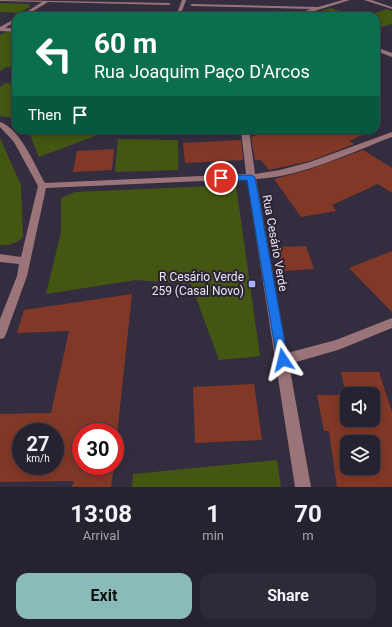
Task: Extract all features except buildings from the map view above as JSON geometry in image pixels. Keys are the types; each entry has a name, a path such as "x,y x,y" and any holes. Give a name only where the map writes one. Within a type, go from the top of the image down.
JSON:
{"street":[{"path":"0,0 169,4"},
{"path":"304,12 348,0"},
{"path":"366,0 392,8"},
{"path":"29,12 48,1"},
{"path":"192,5 316,8"},
{"path":"0,29 12,22"},
{"path":"0,29 12,30"},
{"path":"380,50 392,55"},
{"path":"0,334 26,261 42,186 13,134"},
{"name":"Rua Cesário Verde","path":"246,134 251,177 283,360 303,487"},
{"path":"42,186 251,177 292,170 338,155 392,134"},
{"path":"0,258 26,261"},
{"path":"283,360 338,344 392,323"}],"green space":[{"path":"0,3 29,4 30,7 20,12 0,12"},
{"path":"331,8 342,12 318,12"},
{"path":"387,9 392,11 392,24 380,28 380,12 378,12"},
{"path":"6,32 12,33 12,68 6,67 0,71 0,35"},
{"path":"5,83 12,84 12,118 0,116 0,87"},
{"path":"30,134 100,134 39,157"},
{"path":"0,138 21,185 23,237 13,244 7,245 0,245"},
{"path":"118,139 178,140 178,170 115,172"},
{"path":"236,185 260,356 219,360 191,284 136,280 46,294 61,232 61,198 75,192"},
{"path":"277,460 281,487 132,487 133,474"}],"place":[{"name":"R Cesário Verde 259 (Casal Novo)","path":"252,284"}],"route":[{"path":"221,178 251,177 283,360"}]}
